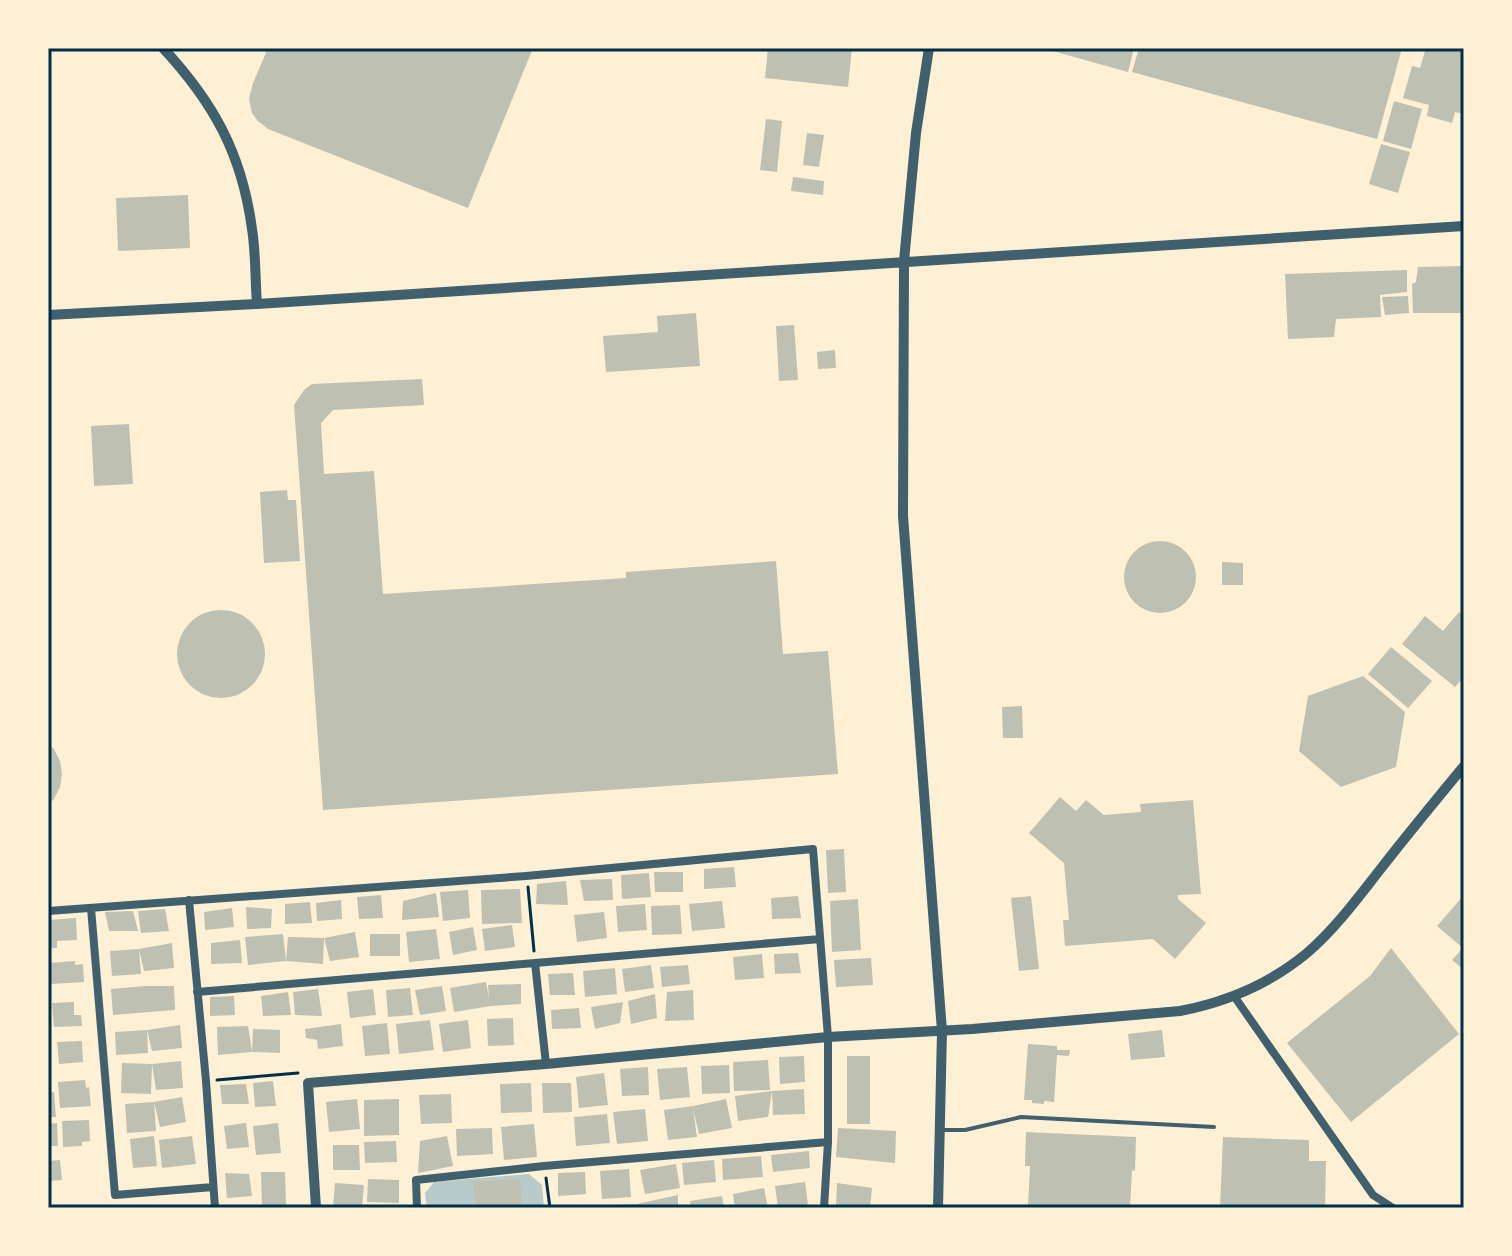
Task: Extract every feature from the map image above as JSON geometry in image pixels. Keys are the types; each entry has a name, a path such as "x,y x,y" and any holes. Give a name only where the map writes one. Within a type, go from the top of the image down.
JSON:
{"street":[{"path":"163,48 188,75 230,142 244,185 252,229 257,304"},
{"path":"929,48 916,133 904,261 903,516 942,1031 938,1208"},
{"path":"48,315 1464,226"},
{"path":"316,1208 308,1083 828,1037 942,1031 1180,1011 1234,996 1272,978 1307,953 1332,928 1464,766"},
{"path":"48,911 526,876 813,849 828,1037 828,1142 824,1208"},
{"path":"189,900 215,1208"},
{"path":"91,908 115,1195 213,1187"},
{"path":"197,992 820,939"},
{"path":"535,963 546,1064"},
{"path":"1234,996 1373,1195 1393,1208"},
{"path":"417,1208 416,1180 828,1142"}],"lane":[{"path":"940,1130 965,1130 1021,1117 1214,1127"}],"path":[{"path":"526,876 535,963"},
{"path":"206,1081 300,1073 308,1083"},
{"path":"544,1166 550,1208"}],"shaded area":[{"path":"529,1174 542,1185 544,1208 427,1208 425,1193 434,1182"}],"building":[{"path":"268,48 533,48 468,208 268,129 258,121 252,113 249,99"},
{"path":"768,48 852,48 848,87 765,78"},
{"path":"1042,48 1134,48 1128,72"},
{"path":"1139,48 1402,48 1377,139 1132,72"},
{"path":"1426,48 1449,48 1464,52 1464,114 1455,112 1452,123 1427,116 1429,105 1403,98 1412,66 1420,68"},
{"path":"1394,101 1422,109 1411,149 1383,141"},
{"path":"766,119 782,121 777,172 760,170"},
{"path":"807,133 824,135 819,167 803,165"},
{"path":"1381,144 1410,152 1398,193 1369,184"},
{"path":"793,177 824,181 823,195 791,191"},
{"path":"188,195 190,248 118,251 116,198"},
{"path":"1464,266 1464,313 1413,313 1412,284 1416,282 1418,267"},
{"path":"1407,270 1407,292 1380,295 1381,317 1336,319 1334,337 1288,339 1285,274"},
{"path":"1408,296 1409,313 1385,315 1382,297"},
{"path":"696,313 700,366 606,372 603,336 658,332 657,316"},
{"path":"794,325 798,380 779,381 776,326"},
{"path":"835,350 836,368 818,369 817,352"},
{"path":"422,379 424,405 333,410 321,423 324,474 374,471 383,594 626,578 626,572 776,561 783,654 828,651 838,774 323,810 294,405 312,384"},
{"path":"129,424 133,484 94,486 91,426"},
{"path":"287,490 288,500 296,500 300,561 264,563 260,492"},
{"path":"1160,541 1180,547 1190,557 1196,577 1190,597 1180,607 1160,613 1140,607 1130,597 1124,577 1130,557 1140,547"},
{"path":"1222,562 1243,563 1243,585 1222,585"},
{"path":"221,610 238,613 252,623 262,637 265,654 262,671 252,685 238,695 221,698 204,695 190,685 180,671 177,654 180,637 190,623 204,613"},
{"path":"1459,612 1464,616 1464,677 1455,687 1402,644 1425,616 1443,631"},
{"path":"1391,647 1432,681 1408,708 1368,674"},
{"path":"1363,676 1405,712 1396,767 1341,787 1299,751 1308,696"},
{"path":"1022,706 1023,738 1003,738 1002,707"},
{"path":"48,744 60,761 62,774 60,787 48,804"},
{"path":"1060,797 1076,811 1086,800 1104,815 1141,812 1140,804 1193,800 1201,894 1178,895 1178,899 1206,923 1175,959 1153,939 1065,946 1063,920 1069,920 1064,863 1029,833"},
{"path":"844,849 846,892 828,893 826,850"},
{"path":"734,867 736,887 704,889 704,869"},
{"path":"654,872 683,872 683,892 655,892"},
{"path":"649,873 651,897 622,899 621,875"},
{"path":"612,879 613,900 584,901 580,880"},
{"path":"566,881 568,905 536,904 537,884"},
{"path":"520,889 522,923 482,924 481,890"},
{"path":"468,890 470,918 443,921 440,892"},
{"path":"436,893 439,917 402,920 403,901"},
{"path":"381,895 383,918 359,919 357,897"},
{"path":"1464,895 1464,970 1452,960 1463,948 1437,926"},
{"path":"798,896 801,918 772,919 771,898"},
{"path":"1031,896 1039,969 1019,971 1011,898"},
{"path":"858,899 861,950 832,952 830,901"},
{"path":"341,900 342,919 317,921 316,903"},
{"path":"722,901 725,928 692,931 689,904"},
{"path":"310,902 312,923 285,924 285,904"},
{"path":"645,904 647,930 618,932 616,906"},
{"path":"680,905 682,934 652,935 651,906"},
{"path":"246,907 272,909 271,928 247,929"},
{"path":"232,908 234,927 205,930 204,912"},
{"path":"165,909 169,931 141,933 138,911"},
{"path":"133,911 138,931 109,931 105,912"},
{"path":"604,912 607,938 577,942 574,915"},
{"path":"76,918 77,940 57,941 57,948 49,948 48,920"},
{"path":"512,925 515,947 485,951 482,929"},
{"path":"473,927 477,950 453,955 449,932"},
{"path":"436,929 440,959 409,962 406,932"},
{"path":"355,932 359,957 330,961 324,938"},
{"path":"283,934 286,961 248,965 245,937"},
{"path":"370,934 400,934 400,956 370,956"},
{"path":"288,937 324,938 323,964 286,961"},
{"path":"240,940 242,963 211,964 211,943"},
{"path":"172,943 174,968 144,971 139,949"},
{"path":"1391,948 1459,1034 1351,1122 1287,1043 1370,976"},
{"path":"139,949 141,974 112,976 110,951"},
{"path":"798,953 801,973 775,974 774,954"},
{"path":"762,954 764,978 735,980 733,957"},
{"path":"871,958 873,985 836,987 834,960"},
{"path":"75,961 75,965 83,964 84,982 51,984 49,963"},
{"path":"651,965 654,988 625,992 622,969"},
{"path":"688,965 690,984 662,987 660,967"},
{"path":"615,968 617,994 585,997 583,971"},
{"path":"573,973 575,995 550,995 548,974"},
{"path":"486,982 489,999 488,985 521,984 521,1004 454,1012 450,988"},
{"path":"174,986 175,1010 113,1015 111,989"},
{"path":"442,986 446,1011 420,1015 415,990"},
{"path":"410,988 413,1015 388,1017 386,990"},
{"path":"318,989 322,1016 295,1015 293,992"},
{"path":"373,989 376,1015 350,1018 347,992"},
{"path":"693,990 694,1020 665,1021 667,992"},
{"path":"288,992 291,1015 263,1016 261,996"},
{"path":"655,994 657,1018 631,1024 628,1001"},
{"path":"234,996 235,1015 210,1016 210,997"},
{"path":"74,1002 74,1015 81,1015 82,1026 54,1027 52,1003"},
{"path":"623,1002 620,1023 595,1029 591,1007"},
{"path":"579,1008 581,1028 552,1029 551,1010"},
{"path":"513,1018 514,1045 488,1046 487,1019"},
{"path":"430,1020 434,1050 399,1054 396,1024"},
{"path":"468,1020 471,1048 443,1052 439,1024"},
{"path":"387,1023 390,1054 365,1056 362,1026"},
{"path":"341,1024 343,1046 318,1049 317,1040 306,1038 305,1029"},
{"path":"180,1025 182,1048 152,1051 147,1030"},
{"path":"248,1026 252,1052 218,1055 217,1027"},
{"path":"253,1029 280,1030 280,1053 252,1052"},
{"path":"147,1030 148,1053 116,1055 115,1032"},
{"path":"1162,1030 1165,1057 1131,1060 1128,1034"},
{"path":"82,1041 83,1062 59,1064 57,1042"},
{"path":"1028,1044 1070,1050 1069,1056 1057,1055 1054,1102 1044,1101 1044,1104 1024,1100"},
{"path":"804,1056 805,1082 780,1084 779,1057"},
{"path":"847,1056 870,1056 870,1124 847,1124"},
{"path":"768,1060 770,1090 734,1091 733,1062"},
{"path":"181,1061 183,1088 156,1090 152,1064"},
{"path":"122,1063 152,1064 151,1094 121,1093"},
{"path":"729,1065 730,1093 702,1094 701,1066"},
{"path":"648,1067 649,1095 622,1096 620,1069"},
{"path":"687,1067 690,1097 660,1100 657,1069"},
{"path":"604,1073 608,1105 579,1108 576,1077"},
{"path":"85,1080 91,1106 60,1108 58,1082"},
{"path":"273,1081 276,1106 255,1107 253,1083"},
{"path":"531,1083 532,1112 501,1113 500,1084"},
{"path":"542,1083 571,1083 572,1112 543,1113"},
{"path":"246,1084 249,1104 222,1104 220,1085"},
{"path":"804,1089 805,1114 773,1115 772,1091"},
{"path":"772,1091 768,1117 738,1121 735,1096"},
{"path":"54,1092 56,1117 48,1117 48,1093"},
{"path":"451,1094 452,1123 421,1124 419,1095"},
{"path":"182,1097 186,1122 160,1127 154,1102"},
{"path":"357,1099 360,1129 329,1132 326,1102"},
{"path":"399,1099 399,1135 364,1136 364,1100"},
{"path":"726,1099 732,1128 699,1134 693,1109 697,1137 668,1140 664,1110"},
{"path":"154,1102 156,1131 127,1133 125,1104"},
{"path":"645,1109 648,1141 617,1144 613,1112"},
{"path":"607,1114 610,1143 576,1146 574,1117"},
{"path":"89,1120 90,1141 82,1142 82,1146 63,1147 62,1121"},
{"path":"57,1123 58,1146 48,1146 48,1124"},
{"path":"246,1123 249,1147 227,1149 224,1126"},
{"path":"278,1123 281,1153 256,1155 253,1126"},
{"path":"534,1124 537,1157 504,1160 501,1127"},
{"path":"492,1128 493,1154 457,1156 456,1129"},
{"path":"838,1128 896,1131 895,1163 836,1157"},
{"path":"1026,1132 1136,1137 1130,1208 1028,1207 1030,1166 1025,1166"},
{"path":"154,1136 157,1166 133,1168 130,1139"},
{"path":"192,1136 196,1164 162,1168 159,1140"},
{"path":"447,1136 453,1166 418,1173 420,1141"},
{"path":"1223,1137 1309,1140 1309,1161 1326,1161 1325,1208 1220,1208"},
{"path":"396,1141 397,1162 365,1163 364,1142"},
{"path":"333,1145 359,1145 360,1170 333,1170"},
{"path":"809,1151 810,1168 773,1172 771,1155"},
{"path":"761,1156 763,1177 723,1180 722,1159"},
{"path":"60,1160 62,1180 48,1181 48,1161"},
{"path":"714,1160 716,1182 684,1185 682,1163"},
{"path":"676,1164 680,1188 645,1194 640,1170"},
{"path":"629,1169 631,1197 602,1199 600,1171"},
{"path":"261,1172 285,1172 286,1208 262,1208"},
{"path":"585,1172 586,1194 558,1196 558,1173"},
{"path":"225,1173 249,1174 252,1196 227,1198"},
{"path":"368,1179 399,1180 399,1203 367,1202"},
{"path":"520,1179 522,1208 476,1208 473,1182"},
{"path":"805,1182 808,1205 778,1208 775,1186"},
{"path":"335,1183 364,1185 362,1208 333,1208"},
{"path":"837,1183 872,1188 870,1208 836,1208"},
{"path":"764,1188 768,1208 735,1208 733,1194"},
{"path":"678,1195 678,1208 609,1208 609,1205 637,1204"},
{"path":"722,1196 724,1208 691,1208 690,1201"}]}
